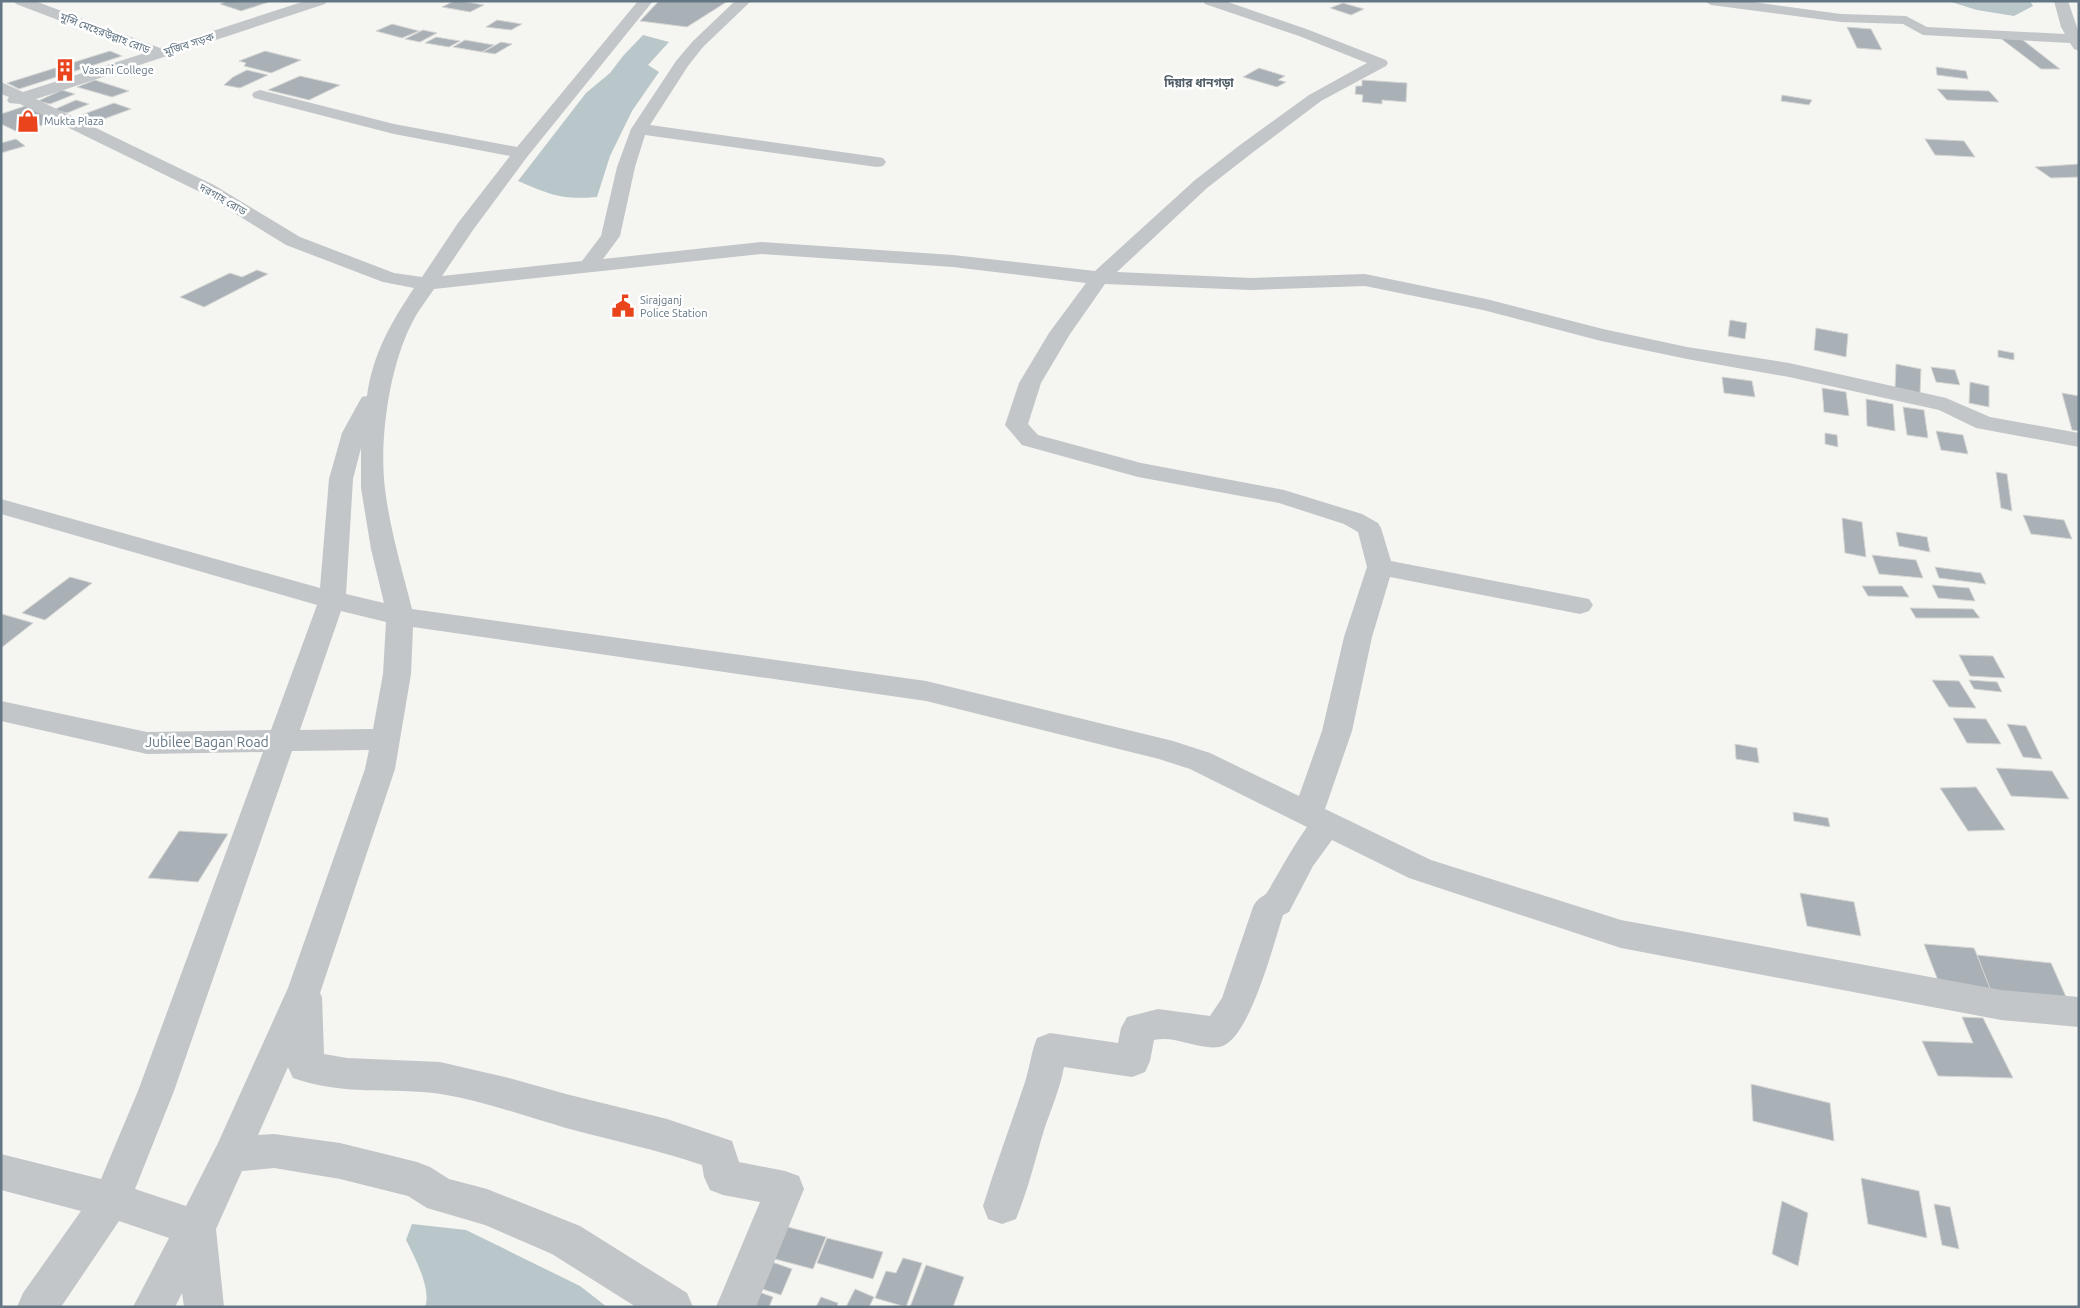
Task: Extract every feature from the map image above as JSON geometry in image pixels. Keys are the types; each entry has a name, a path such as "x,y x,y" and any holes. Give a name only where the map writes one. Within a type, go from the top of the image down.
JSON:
{"street":[{"name":"মুন্সি মেহেরউল্লাহ রোড","path":"21,1 160,53"},
{"name":"মুজিব সড়ক","path":"3,103 320,1"},
{"path":"153,1307 196,1228 231,1155 304,988 380,769 398,674 400,616 384,549 374,488 373,434 380,382 391,345 401,323 465,227 521,153 646,1"},
{"path":"588,267 610,236 626,167 639,128 693,51 744,1"},
{"path":"1002,1206 1026,1129 1044,1080 1050,1049 1132,1061 1139,1028 1158,1024 1219,1032 1237,1004 1269,907 1278,903 1302,858 1317,818 1358,637 1380,567 1369,528 1353,519 1284,497 1138,470 1030,440 1016,425 1030,383 1060,333 1100,277 1201,184 1246,149 1315,98 1380,64 1304,32 1210,1"},
{"path":"1712,1 1842,18 1906,20 1923,31 2076,43"},
{"path":"2061,1 2068,27 2076,43"},
{"name":"দরগাহ রোড","path":"1,87 24,97 82,129 208,189 293,241 390,278 427,284 761,248 953,261 1100,277 1250,284 1365,280 1486,305 1601,335 1687,353 1789,370 1946,405 1984,423 2079,440"},
{"path":"260,95 394,129 521,153"},
{"path":"639,128 877,162"},
{"path":"37,1307 111,1200 156,1091 332,599 341,479 354,433 380,382"},
{"path":"1,506 295,591 400,616 926,691 976,702 1163,749 1200,761 1420,869 1621,934 2001,1005 2079,1012"},
{"path":"1380,567 1580,605"},
{"name":"Jubilee Bagan Road","path":"1,711 147,743 385,739"},
{"path":"304,988 306,1068 347,1074 440,1078 509,1094 566,1111 667,1136 719,1153 723,1177 785,1188 736,1307"},
{"path":"231,1155 274,1151 340,1161 406,1176 417,1180 441,1195 486,1207 566,1240 673,1307"},
{"path":"1,1172 111,1200 196,1228"},
{"path":"196,1228 204,1307"}],"shaded area":[{"path":"1948,1 2030,1 2033,6 2014,16 1977,10"},
{"path":"643,35 669,42 648,65 659,72 632,111 610,156 597,197 565,197 539,190 518,181 586,93 610,73"},
{"path":"412,1224 466,1230 580,1286 607,1307 425,1307 427,1300 424,1282 406,1240"}],"building":[{"path":"227,1 269,2 241,11 220,4"},
{"path":"454,1 484,5 470,12 442,7"},
{"path":"659,1 728,1 687,27 640,21"},
{"path":"1343,3 1364,9 1351,15 1330,8"},
{"path":"497,20 522,24 511,30 486,27"},
{"path":"392,24 419,31 402,38 376,31"},
{"path":"1847,27 1871,29 1882,50 1857,48"},
{"path":"423,30 437,33 420,42 405,39"},
{"path":"436,37 460,41 449,47 425,43"},
{"path":"1999,37 2019,37 2060,69 2041,69"},
{"path":"465,40 494,45 482,52 453,47"},
{"path":"501,42 512,44 495,54 483,52"},
{"name":"Vasani College","path":"110,51 122,56 19,89 7,83"},
{"path":"265,51 301,60 271,73 244,66 246,63 239,61"},
{"path":"1936,67 1966,71 1968,79 1937,75"},
{"path":"1259,68 1285,76 1278,80 1286,82 1277,87 1243,77"},
{"path":"247,70 268,75 240,88 224,85 233,77"},
{"path":"300,76 340,85 309,100 268,90"},
{"path":"95,80 129,91 112,97 77,87"},
{"path":"1362,80 1407,83 1406,102 1382,100 1382,104 1362,102 1363,95 1355,94 1356,86 1362,86"},
{"path":"1937,89 1989,91 1999,102 1947,100"},
{"path":"62,90 75,94 50,104 38,101"},
{"path":"1782,95 1812,100 1809,105 1781,101"},
{"path":"76,100 89,104 67,113 53,110"},
{"path":"114,103 131,109 93,123 76,117"},
{"name":"Mukta Plaza","path":"28,105 63,118 20,133 1,124 1,114"},
{"path":"16,139 25,146 1,153 1,143"},
{"path":"1925,139 1964,141 1975,157 1935,155"},
{"path":"2079,164 2079,177 2051,178 2035,167"},
{"path":"257,270 268,274 204,307 180,297 230,273 242,277"},
{"path":"1730,320 1747,323 1745,339 1728,336"},
{"path":"1816,328 1848,334 1846,357 1814,350"},
{"path":"1998,350 2014,353 2014,360 1998,357"},
{"path":"1896,364 1921,369 1920,394 1895,389"},
{"path":"1931,367 1955,370 1960,385 1936,382"},
{"path":"1722,377 1752,381 1755,397 1724,393"},
{"path":"1970,382 1989,386 1989,407 1969,403"},
{"path":"1822,388 1846,392 1849,416 1824,412"},
{"path":"2062,393 2079,396 2079,431 2072,430"},
{"path":"1866,399 1893,404 1895,431 1867,426"},
{"path":"1903,407 1924,410 1928,438 1907,435"},
{"path":"1936,431 1963,435 1968,454 1941,450"},
{"path":"1825,433 1837,435 1838,447 1825,444"},
{"path":"1996,472 2007,474 2012,511 2001,508"},
{"path":"2023,515 2064,520 2072,539 2031,534"},
{"path":"1842,518 1862,522 1866,557 1845,553"},
{"path":"1896,532 1927,537 1930,552 1899,546"},
{"path":"1872,555 1916,560 1923,578 1879,574"},
{"path":"1935,567 1981,573 1986,584 1939,578"},
{"path":"70,577 92,583 45,620 22,613"},
{"path":"1932,585 1969,588 1975,601 1938,598"},
{"path":"1862,586 1902,586 1909,597 1868,596"},
{"path":"1910,608 1973,609 1980,618 1916,618"},
{"path":"1,615 33,623 1,648"},
{"path":"1959,655 1993,656 2005,678 1970,676"},
{"path":"1932,680 1959,681 1976,708 1949,707"},
{"path":"1969,680 1997,682 2002,692 1974,689"},
{"path":"1953,718 1986,719 2001,744 1967,743"},
{"path":"2007,724 2026,726 2042,759 2023,757"},
{"path":"1735,744 1757,748 1759,763 1736,759"},
{"path":"1996,768 2052,771 2069,799 2011,796"},
{"path":"1976,787 2005,830 1968,831 1940,788"},
{"path":"1793,812 1828,818 1830,827 1794,821"},
{"path":"179,831 228,834 198,882 148,878"},
{"path":"1800,893 1854,902 1861,936 1807,926"},
{"path":"1924,944 1974,948 1994,996 1942,991"},
{"path":"1977,955 2051,963 2067,999 1991,991"},
{"path":"1962,1017 1983,1018 2013,1078 1938,1076 1922,1041 1973,1043"},
{"path":"1751,1084 1830,1103 1834,1141 1753,1121"},
{"path":"1861,1178 1919,1191 1927,1238 1868,1224"},
{"path":"1782,1201 1808,1213 1798,1266 1772,1254"},
{"path":"1934,1204 1950,1207 1959,1249 1942,1245"},
{"path":"784,1226 826,1237 813,1269 771,1258"},
{"path":"827,1238 883,1252 873,1279 817,1263"},
{"path":"903,1258 922,1263 906,1307 875,1298 886,1271 896,1273"},
{"path":"769,1261 792,1269 781,1295 756,1287"},
{"path":"926,1265 964,1277 953,1307 910,1307"},
{"path":"855,1289 874,1297 869,1307 846,1307"},
{"path":"756,1291 773,1297 769,1307 748,1307"},
{"path":"821,1297 838,1303 837,1307 816,1307"}],"place":[{"name":"Vasani College","path":"65,70"},
{"name":"Mukta Plaza","path":"28,121"},
{"name":"Sirajganj Police Station","path":"623,306"}],"district":[{"name":"দিয়ার ধানগড়া","path":"1199,82"}]}
